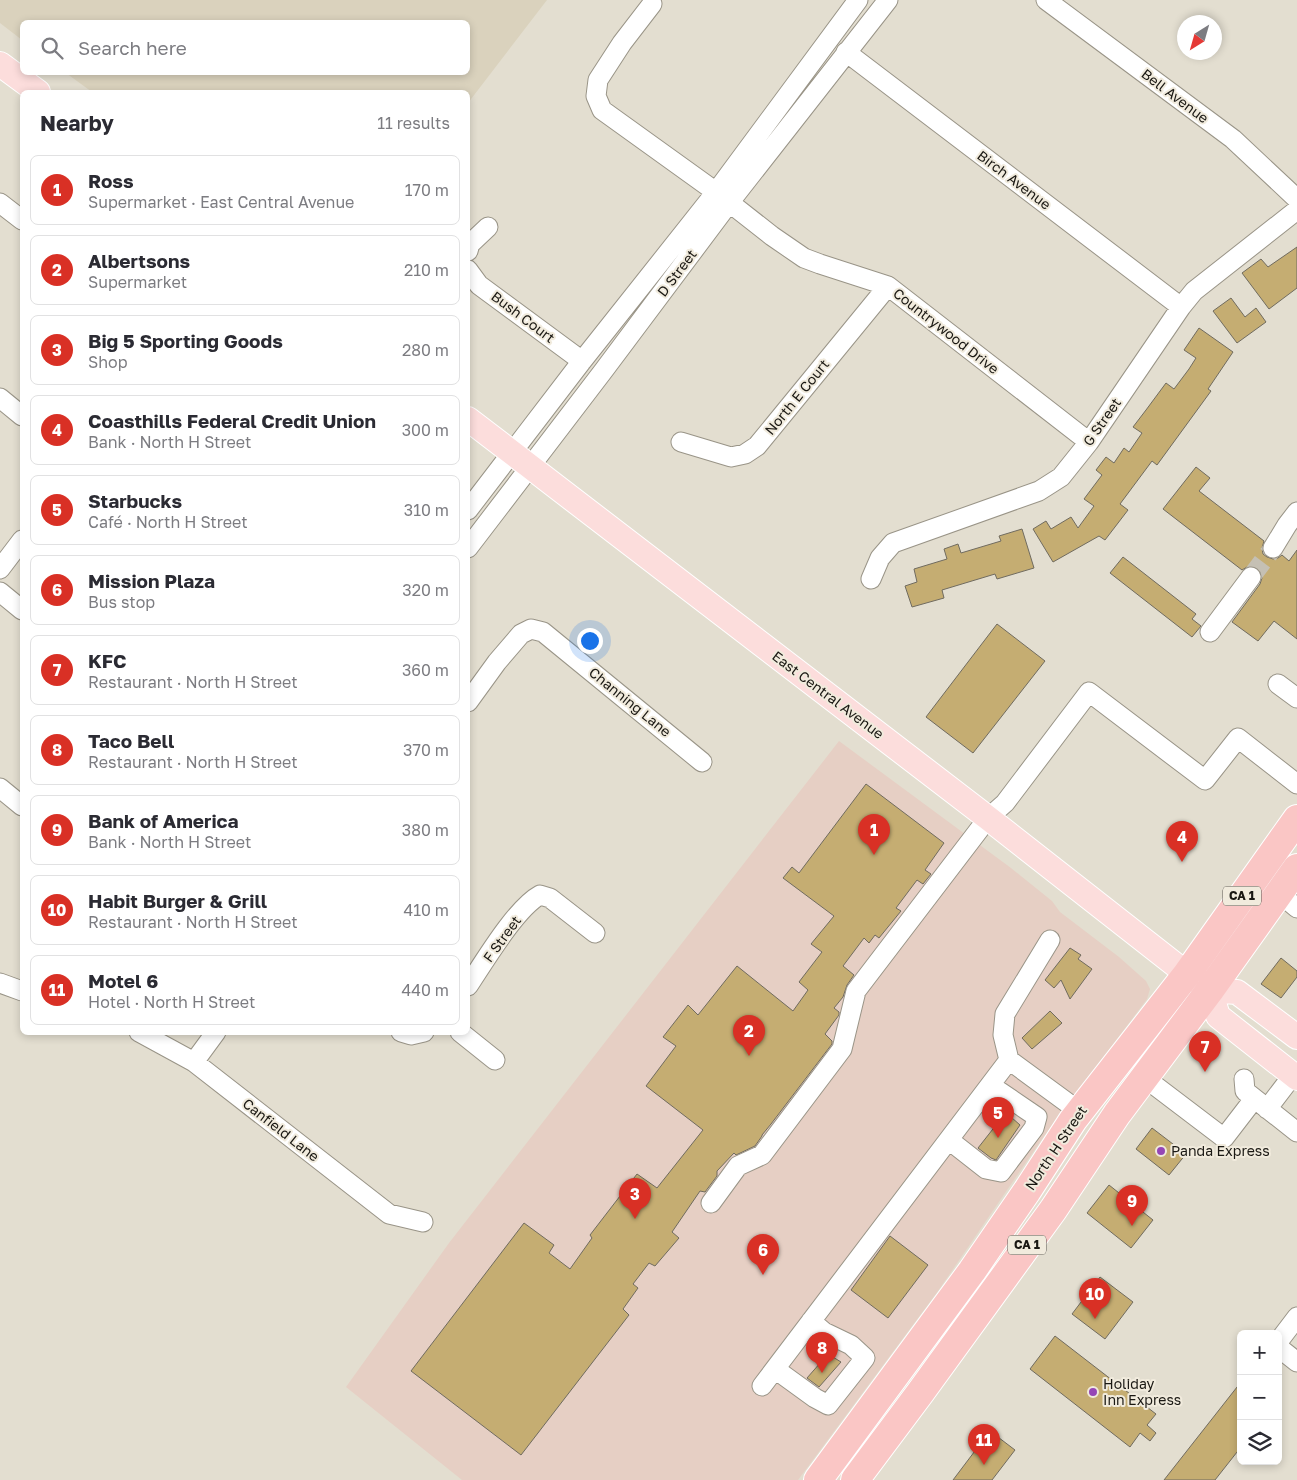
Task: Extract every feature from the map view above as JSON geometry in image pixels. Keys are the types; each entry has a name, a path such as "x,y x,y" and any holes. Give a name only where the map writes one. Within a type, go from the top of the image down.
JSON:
{"highway":[{"name":"North H Street","path":"818,1480 972,1271 1080,1112 1187,974 1297,819"},
{"name":"CA 1","path":"855,1480 1053,1210 1117,1114 1210,990 1288,900 1297,868"}],"main road":[{"path":"0,64 35,90"},
{"name":"East Central Avenue","path":"470,422 1210,990"},
{"path":"1295,1076 1218,1016 1210,990 1237,992 1297,1037"}],"street":[{"name":"D Street","path":"470,508 521,460 723,198 858,0"},
{"name":"D Street","path":"470,545 582,362 723,198 888,0"},
{"name":"Bell Avenue","path":"1046,0 1234,139 1297,199"},
{"name":"Countrywood Drive","path":"652,4 622,43 598,80 596,96 602,110 804,258 888,286 1089,442"},
{"name":"Birch Avenue","path":"846,52 1181,307"},
{"path":"0,202 20,218"},
{"name":"G Street","path":"871,579 880,558 893,543 1039,492 1060,477 1089,442 1181,307 1194,291 1297,210"},
{"path":"470,244 488,227"},
{"name":"Bush Court","path":"470,273 479,285 582,362"},
{"name":"North E Court","path":"682,442 731,457 745,454 756,446 888,286"},
{"path":"0,398 20,414"},
{"path":"1273,548 1297,512"},
{"path":"0,569 20,543"},
{"path":"1210,632 1251,577"},
{"path":"0,592 20,608"},
{"name":"Channing Lane","path":"470,699 497,662 521,634 532,629 543,632 702,762"},
{"path":"1278,684 1297,698"},
{"path":"711,1204 738,1166 762,1155 842,1049 856,991 988,818 1005,803 1089,692 1206,780 1238,738 1297,784"},
{"path":"0,788 20,804"},
{"name":"F Street","path":"470,983 508,927 532,899 540,895 550,898 595,934"},
{"path":"1050,940 1004,1014 1003,1035 1009,1060 1080,1112"},
{"path":"0,983 20,990"},
{"name":"Canfield Lane","path":"144,1035 194,1062 389,1214 423,1222"},
{"path":"194,1062 214,1035"},
{"path":"464,1035 495,1060"},
{"path":"762,1386 1009,1060"},
{"path":"1145,1078 1224,1138 1295,1076"},
{"path":"1244,1079 1245,1091 1297,1132"},
{"path":"948,1140 986,1169 1001,1172 1034,1128 1037,1117 990,1085"},
{"path":"1282,1337 1297,1317"},
{"path":"775,1369 815,1398 828,1405 865,1358 851,1345 824,1332 811,1322"},
{"path":"1282,1350 1297,1362"}],"shaded area":[{"path":"0,0 547,0 470,100 470,90 89,90 69,75 470,75 470,20 20,20 20,38 0,23"},
{"path":"839,741 1011,868 1052,901 1060,912 1119,957 1146,981 1150,989 1147,999 1042,1139 938,1291 798,1480 462,1480 346,1387 449,1243"}],"building":[{"path":"1297,247 1297,288 1269,309 1242,273 1261,259 1268,267"},
{"path":"1231,298 1245,317 1256,308 1266,322 1237,343 1213,311"},
{"path":"1199,328 1233,352 1208,389 1211,391 1157,465 1152,461 1120,504 1128,510 1105,540 1099,536 1053,562 1033,529 1046,521 1051,529 1071,517 1078,528 1094,506 1084,499 1102,475 1096,470 1106,457 1114,463 1124,448 1129,452 1142,433 1133,427 1166,383 1174,389 1196,358 1184,350"},
{"path":"1196,467 1210,478 1199,491 1264,541 1263,554 1273,559 1282,555 1289,561 1297,550 1297,639 1274,621 1258,641 1232,622 1260,584 1261,572 1253,566 1242,570 1163,509"},
{"path":"1022,529 1034,568 997,579 995,574 942,590 944,598 912,607 905,586 917,582 914,569 947,559 944,549 958,544 961,553 1001,541 999,536"},
{"path":"1123,557 1196,614 1192,619 1201,626 1192,637 1110,573"},
{"path":"997,624 1045,661 973,753 926,717"},
{"path":"866,784 944,843 925,870 931,874 923,884 917,880 896,908 901,911 879,938 875,935 869,943 864,938 843,966 854,975 847,985 843,997 834,1008 839,1012 839,1015 825,1034 832,1041 832,1044 755,1146 736,1155 734,1153 717,1171 717,1176 705,1192 700,1191 672,1232 679,1238 655,1266 649,1263 633,1284 638,1288 623,1309 629,1315 521,1455 411,1371 524,1223 554,1245 549,1253 570,1269 592,1238 590,1235 637,1174 657,1188 703,1130 646,1086 676,1046 663,1037 688,1005 698,1015 737,966 793,1011 808,990 799,982 822,952 811,944 834,916 783,878 792,867 799,873"},
{"path":"1070,948 1081,955 1078,959 1092,969 1070,999 1061,980 1054,988 1045,980"},
{"path":"1281,958 1297,971 1297,977 1281,998 1261,984"},
{"path":"1050,1011 1062,1023 1032,1049 1022,1038"},
{"path":"1011,1117 1020,1125 996,1160 991,1158 978,1148 1000,1120"},
{"name":"Panda Express","path":"1152,1128 1186,1154 1169,1175 1136,1149"},
{"path":"1109,1185 1153,1220 1131,1248 1087,1213"},
{"path":"890,1236 928,1265 888,1318 851,1290"},
{"path":"1100,1277 1133,1302 1105,1339 1072,1314"},
{"name":"Holiday Inn Express","path":"1055,1336 1156,1414 1147,1425 1156,1433 1150,1441 1140,1433 1130,1447 1030,1369"},
{"path":"828,1354 841,1362 819,1387 807,1378"},
{"name":"Holiday Inn Express","path":"1237,1387 1237,1452 1215,1480 1164,1480"},
{"path":"990,1431 1015,1450 992,1480 953,1480"}],"tunnel":[{"path":"1251,577 1273,548"}],"place":[{"name":"Ross","path":"874,855"},
{"name":"Coasthills Federal Credit Union","path":"1182,862"},
{"name":"Albertsons","path":"749,1056"},
{"name":"KFC","path":"1205,1072"},
{"name":"Starbucks","path":"998,1138"},
{"name":"Panda Express","path":"1161,1151"},
{"name":"Big 5 Sporting Goods","path":"635,1219"},
{"name":"Bank of America","path":"1132,1226"},
{"name":"Mission Plaza","path":"763,1275"},
{"name":"Habit Burger & Grill","path":"1095,1319"},
{"name":"Taco Bell","path":"822,1373"},
{"name":"Holiday Inn Express","path":"1093,1392"},
{"name":"Motel 6","path":"984,1465"}]}
